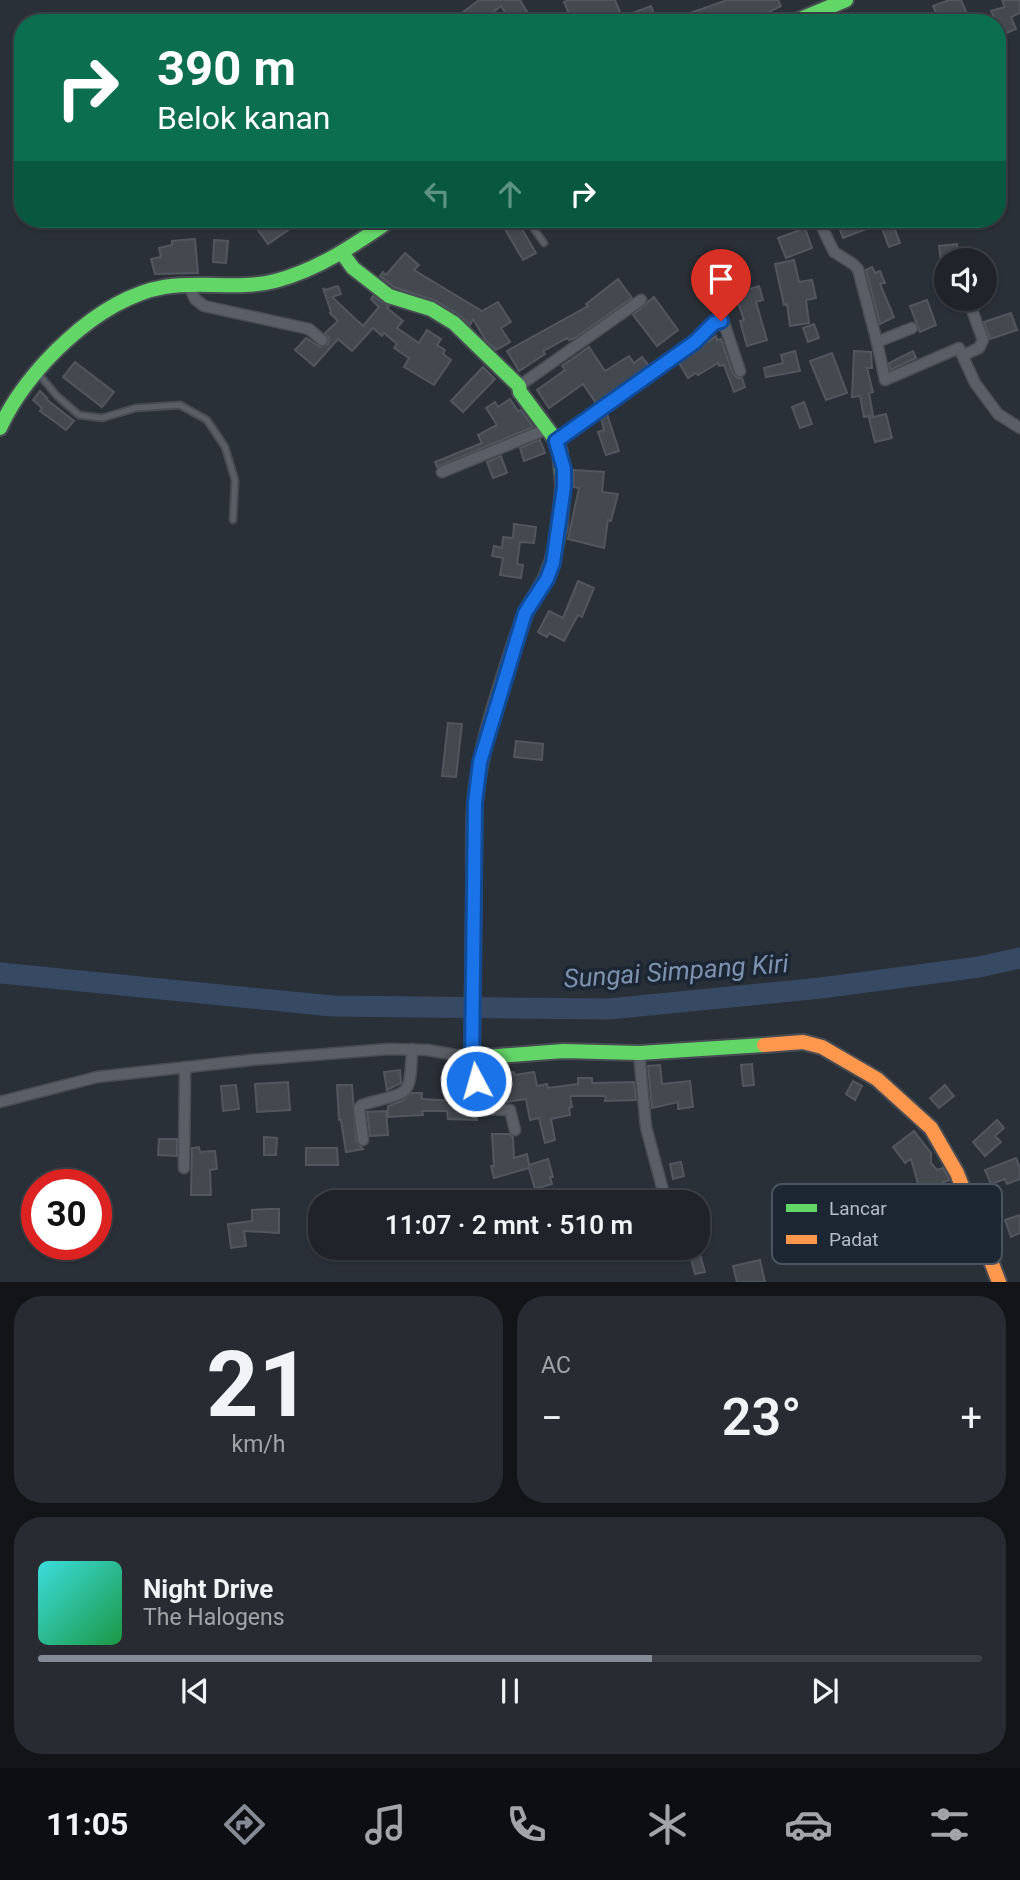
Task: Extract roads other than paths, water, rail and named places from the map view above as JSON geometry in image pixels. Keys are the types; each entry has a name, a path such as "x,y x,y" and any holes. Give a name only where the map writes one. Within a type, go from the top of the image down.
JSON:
{"main road":[{"path":"828,14 846,0"},
{"path":"0,428 16,397 37,371 93,321 129,297 164,286 271,282 315,267 342,253 379,228"},
{"path":"342,253 353,268 389,296 441,314 519,386 552,435 564,469 553,563 547,579 525,613 480,762 475,803 472,1052 639,1053 803,1042 822,1047 877,1079 931,1128 944,1147 961,1184"},
{"path":"992,1264 999,1282"}],"street":[{"path":"822,228 834,253 858,269 885,380 961,348 975,383 998,414 1020,428"},
{"path":"190,286 195,299 204,306 309,329 322,340"},
{"path":"519,386 641,300"},
{"path":"964,355 979,348 983,340 972,311"},
{"path":"442,472 552,435 695,342 714,323 724,323 740,372"},
{"path":"877,342 912,328"},
{"path":"0,1102 97,1077 251,1059 389,1049 472,1052 481,1106 486,1110 510,1110 515,1130"},
{"path":"363,1140 359,1108 398,1095 408,1088 412,1049"},
{"path":"639,1053 646,1127 663,1190"},
{"path":"184,1168 185,1067"}],"lane":[{"path":"533,228 544,243"},
{"path":"37,371 57,397 79,415 102,418 136,408 180,405 207,420 225,447 234,480 233,520"}],"waterway":[{"name":"Sungai Simpang Kiri","path":"0,973 332,1006 609,1009 821,988 979,967 1020,958"}]}
